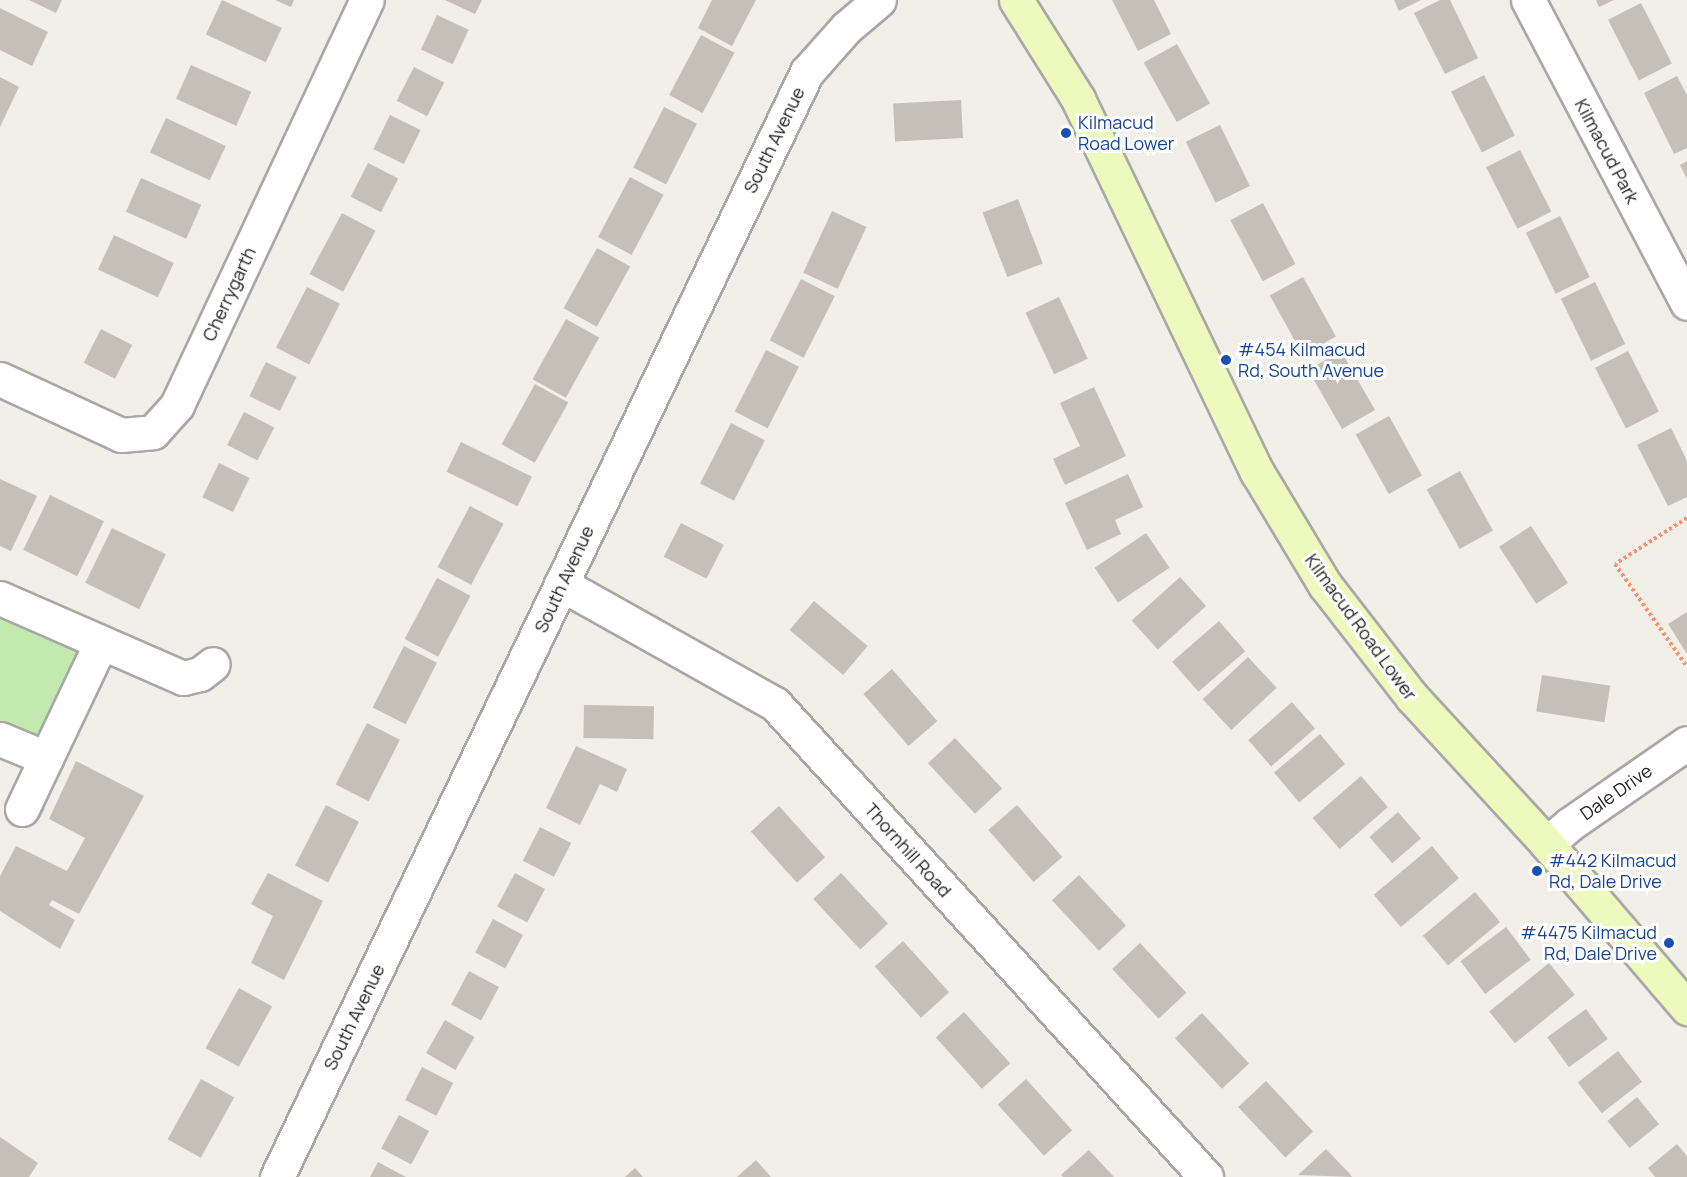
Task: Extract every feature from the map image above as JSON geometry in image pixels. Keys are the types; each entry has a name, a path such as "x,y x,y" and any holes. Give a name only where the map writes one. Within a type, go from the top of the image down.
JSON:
{"main road":[{"name":"Kilmacud Road Lower","path":"1016,0 1078,99 1257,472 1325,585 1412,698 1547,844 1687,1008"}],"street":[{"name":"Cherrygarth","path":"0,379 121,435 153,432 177,405 367,0"},
{"name":"South Avenue","path":"278,1177 807,72 846,28 879,0"},
{"name":"Kilmacud Park","path":"1527,0 1687,303"},
{"name":"Thornhill Road","path":"561,584 775,704 1206,1177"},
{"path":"0,598 100,644 183,678 200,674 213,664"},
{"path":"22,809 100,644"},
{"path":"0,739 46,758"},
{"name":"Dale Drive","path":"1547,844 1570,824 1687,743"}],"path":[{"path":"1687,518 1615,564 1687,667"}],"green space":[{"path":"0,611 81,648 41,746 0,726"}],"building":[{"path":"29,0 62,0 56,13"},
{"path":"222,0 282,28 266,62 206,34"},
{"path":"275,0 294,0 291,7"},
{"path":"445,0 482,0 475,14"},
{"path":"712,0 756,0 732,46 698,28"},
{"path":"1112,0 1154,0 1171,34 1138,51"},
{"path":"1394,0 1421,0 1399,11"},
{"path":"1440,0 1450,0 1478,58 1445,74 1414,13"},
{"path":"1596,0 1614,0 1599,7"},
{"path":"1641,3 1672,64 1639,80 1608,20"},
{"path":"0,8 48,32 32,66 0,50"},
{"path":"437,15 469,30 453,64 421,49"},
{"path":"701,35 735,53 703,113 669,95"},
{"path":"1177,44 1210,103 1177,122 1144,62"},
{"path":"191,65 251,92 236,126 176,99"},
{"path":"414,67 444,82 427,116 397,101"},
{"path":"1484,75 1515,136 1482,152 1451,92"},
{"path":"1677,76 1687,95 1687,148 1674,154 1644,93"},
{"path":"0,77 19,87 0,127"},
{"path":"961,100 963,138 895,142 893,104"},
{"path":"664,107 697,124 666,184 633,168"},
{"path":"390,115 421,130 404,164 373,149"},
{"path":"166,118 226,146 210,180 150,152"},
{"path":"1220,125 1250,186 1216,203 1186,142"},
{"path":"1520,150 1551,211 1517,229 1486,167"},
{"path":"1687,161 1687,179 1680,165"},
{"path":"368,163 398,178 381,212 351,197"},
{"path":"630,177 664,195 632,255 598,237"},
{"path":"141,178 201,205 186,239 126,212"},
{"path":"1018,199 1043,263 1007,277 983,213"},
{"path":"1263,203 1295,264 1263,281 1230,220"},
{"path":"832,211 866,227 838,289 803,273"},
{"path":"342,213 376,231 343,292 310,274"},
{"path":"1560,216 1590,277 1556,294 1526,233"},
{"path":"114,235 174,263 158,297 98,269"},
{"path":"597,248 630,266 597,327 564,308"},
{"path":"1303,277 1336,336 1303,355 1270,295"},
{"path":"801,279 835,296 804,358 770,340"},
{"path":"1595,282 1625,344 1591,361 1561,299"},
{"path":"307,287 340,304 309,364 276,348"},
{"path":"1059,297 1088,359 1054,374 1025,313"},
{"path":"566,319 599,337 566,398 533,379"},
{"path":"101,329 132,345 115,379 84,363"},
{"path":"766,350 799,367 768,428 735,411"},
{"path":"1341,351 1375,410 1342,429 1308,370"},
{"path":"1628,351 1659,412 1626,428 1595,368"},
{"path":"266,362 297,377 280,411 249,396"},
{"path":"535,384 568,402 535,463 502,444"},
{"path":"1094,387 1126,456 1065,485 1053,459 1080,446 1060,403"},
{"path":"244,412 274,427 257,460 227,445"},
{"path":"1389,416 1422,475 1389,494 1356,434"},
{"path":"731,423 765,440 734,501 700,484"},
{"path":"1671,428 1687,461 1687,497 1668,506 1637,445"},
{"path":"461,442 532,477 518,506 447,472"},
{"path":"219,463 250,478 233,512 202,497"},
{"path":"1460,471 1493,530 1460,549 1427,489"},
{"path":"1128,474 1143,507 1115,520 1121,534 1087,550 1065,503"},
{"path":"0,479 37,496 11,551 0,546"},
{"path":"50,495 104,521 77,576 23,550"},
{"path":"470,506 504,524 471,585 438,567"},
{"path":"681,523 724,545 707,579 664,557"},
{"path":"1531,526 1568,583 1536,604 1499,547"},
{"path":"112,528 166,554 139,609 85,583"},
{"path":"1146,533 1169,568 1118,602 1095,568"},
{"path":"1180,577 1206,606 1158,649 1132,620"},
{"path":"437,578 471,596 438,657 405,639"},
{"path":"814,601 868,646 843,675 790,630"},
{"path":"1687,612 1687,654 1668,624"},
{"path":"1219,621 1245,651 1198,692 1172,662"},
{"path":"404,646 437,663 406,724 373,707"},
{"path":"1248,657 1277,688 1231,730 1203,699"},
{"path":"892,669 937,721 909,746 863,694"},
{"path":"1542,675 1610,686 1604,722 1536,712"},
{"path":"1292,702 1315,728 1271,766 1248,740"},
{"path":"584,705 654,706 653,739 583,738"},
{"path":"367,723 400,740 369,801 336,784"},
{"path":"1320,734 1345,764 1299,802 1274,773"},
{"path":"955,738 1002,788 975,814 928,763"},
{"path":"576,746 627,769 617,792 600,784 580,825 546,808"},
{"path":"76,761 144,796 79,914 52,900 49,905 75,920 60,949 0,911 0,876 16,846 67,871 85,838 49,819"},
{"path":"1361,776 1388,807 1340,849 1313,818"},
{"path":"36,804 45,809 38,820 30,815"},
{"path":"326,805 359,822 328,882 295,866"},
{"path":"1017,805 1062,857 1034,882 988,830"},
{"path":"779,806 825,857 797,883 751,831"},
{"path":"1398,812 1421,838 1392,863 1369,837"},
{"path":"540,827 571,843 554,877 523,861"},
{"path":"1432,846 1459,878 1401,927 1374,895"},
{"path":"268,873 323,901 284,980 251,963 273,916 251,904"},
{"path":"515,873 545,889 527,923 497,907"},
{"path":"841,873 888,923 860,949 813,899"},
{"path":"1079,875 1126,925 1099,951 1052,900"},
{"path":"1475,892 1500,922 1448,966 1423,936"},
{"path":"493,919 523,935 505,969 475,953"},
{"path":"1506,927 1531,960 1485,994 1460,961"},
{"path":"903,941 949,992 921,1018 875,966"},
{"path":"1140,943 1186,993 1159,1019 1112,969"},
{"path":"1549,963 1575,995 1515,1043 1489,1011"},
{"path":"469,971 499,987 481,1021 451,1005"},
{"path":"239,988 272,1006 239,1067 206,1048"},
{"path":"1586,1009 1608,1039 1569,1067 1547,1037"},
{"path":"964,1012 1010,1063 982,1089 936,1037"},
{"path":"1202,1013 1249,1063 1222,1089 1175,1038"},
{"path":"445,1020 474,1037 455,1070 426,1053"},
{"path":"1618,1051 1642,1082 1602,1113 1578,1082"},
{"path":"422,1067 453,1083 436,1116 405,1100"},
{"path":"201,1079 234,1097 201,1158 168,1139"},
{"path":"1026,1079 1072,1130 1044,1156 998,1104"},
{"path":"1266,1081 1313,1131 1285,1157 1238,1107"},
{"path":"1637,1097 1659,1124 1629,1148 1607,1121"},
{"path":"399,1115 429,1131 411,1165 381,1149"},
{"path":"0,1137 38,1163 29,1177 0,1177"},
{"path":"1677,1144 1687,1156 1687,1177 1655,1177 1648,1168"},
{"path":"1326,1149 1352,1177 1298,1175"},
{"path":"1089,1150 1114,1177 1063,1177 1061,1175"},
{"path":"756,1160 771,1177 737,1177"},
{"path":"378,1162 406,1177 370,1177"},
{"path":"635,1168 643,1177 625,1177"}],"place":[{"name":"Kilmacud Road Lower","path":"1066,133"},
{"name":"#454 Kilmacud Rd, South Avenue","path":"1226,360"},
{"name":"#442 Kilmacud Rd, Dale Drive","path":"1537,871"},
{"name":"#4475 Kilmacud Rd, Dale Drive","path":"1669,943"}]}
